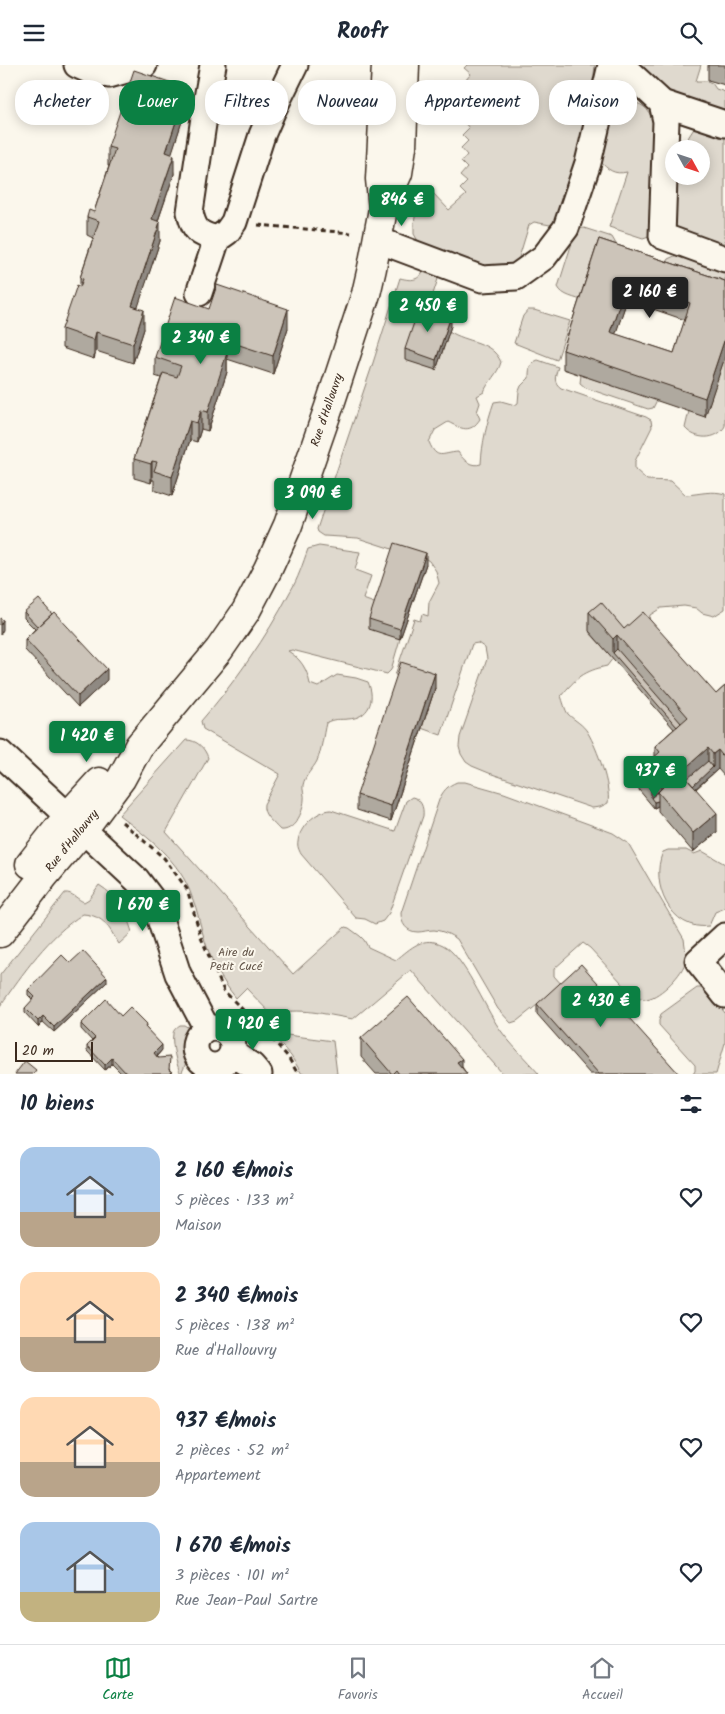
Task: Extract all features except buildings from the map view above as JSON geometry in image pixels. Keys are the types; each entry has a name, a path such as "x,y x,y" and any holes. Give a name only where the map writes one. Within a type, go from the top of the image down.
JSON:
{"main road":[{"name":"Rue d'Hallouvry","path":"383,209 380,179 386,65"},
{"name":"Rue d'Hallouvry","path":"0,933 44,876 110,770 139,746 219,650 246,611 268,569 288,525 366,294 368,237 383,209 398,173 402,147 405,65"},
{"name":"Rue d'Hallouvry","path":"0,902 76,823"}],"street":[{"path":"77,65 93,72 109,75 144,65"},
{"path":"213,65 190,212 192,224 202,235 226,230"},
{"path":"199,293 226,230 262,135 295,65"},
{"path":"368,237 482,279 516,277 544,257 566,228 588,163 611,65"},
{"path":"622,65 662,103 725,124"},
{"path":"662,103 666,121 662,236 725,259"},
{"path":"0,753 137,880 150,897 160,919 178,974 206,1029"},
{"path":"725,936 698,961 725,995"},
{"path":"215,1027 226,1032 232,1042 232,1053 224,1063 198,1067 195,1045 199,1034 206,1029 215,1027"},
{"path":"232,1053 252,1066 259,1074"}],"path":[{"path":"226,230 368,237"},
{"path":"118,819 164,859 187,889 202,940 224,991 276,1043 288,1057 298,1074"}],"green space":[{"path":"467,65 595,65 594,80 549,80 549,125 585,125 555,221 550,225 534,222 529,225 518,261 511,268 499,271 432,251 418,241 414,234 419,195 422,192 432,192 449,210 466,195 460,189 467,182 460,176 467,168 461,162 467,155 461,148 468,141 462,135 469,128 466,125 539,125 539,80 466,80 471,74 464,68"},
{"path":"642,65 701,65 696,81 707,81 712,83 716,89 725,92 725,115 675,95"},
{"path":"637,104 645,108 651,116 655,136 651,231 649,236 643,238 609,227 627,172 618,173 611,171 599,160 606,125 637,125"},
{"path":"695,127 725,134 725,247 673,227 674,185 710,185 710,140 687,140"},
{"path":"584,228 612,237 616,244 585,301 566,295 558,287 575,233 578,229"},
{"path":"681,253 725,267 725,300 664,265 668,259"},
{"path":"424,269 436,274 438,279 430,303 428,306 423,307 449,331 485,346 497,355 501,362 484,392 477,396 480,403 477,412 480,419 476,424 466,429 448,422 435,430 429,442 437,454 458,452 468,463 474,465 481,464 485,433 494,402 501,401 515,405 518,403 521,386 529,378 531,365 538,360 558,367 555,379 561,388 651,420 652,427 635,461 635,469 647,480 671,481 686,495 711,492 725,494 725,609 714,616 702,613 696,608 684,606 661,608 650,615 648,627 589,632 613,658 607,666 592,670 581,676 561,696 568,714 586,730 599,757 608,796 608,803 600,807 592,808 489,773 466,762 459,747 460,737 487,659 485,648 478,643 472,644 441,735 421,728 435,688 395,675 414,619 420,621 422,614 428,616 429,602 439,583 436,571 429,561 417,553 395,550 358,538 324,536 317,529 400,278 415,279 420,276"},
{"path":"528,310 534,310 570,321 557,360 514,343 523,316"},
{"path":"725,357 725,426 717,434 711,436 700,437 694,435 685,428 689,411 705,416"},
{"path":"581,375 657,400 653,408 648,409 586,388 580,383"},
{"path":"319,546 360,552 355,570 371,576 363,599 377,604 400,639 391,670 387,674 292,650 288,651 303,665 310,684 318,687 337,675 356,678 368,682 371,701 366,712 355,718 334,720 326,723 317,761 304,781 304,800 300,816 290,828 280,830 265,812 264,804 280,774 203,729 201,721 238,675 271,626 295,582 308,549"},
{"name":"Aire du Petit Cucé","path":"186,740 194,741 200,745 208,758 166,832 293,974 345,927 360,936 368,947 396,960 418,944 429,941 436,942 451,951 459,960 503,1034 539,1074 503,1074 411,970 353,1019 302,1011 271,1014 246,988 236,998 210,956 194,902 180,872 162,851 119,815"},
{"path":"457,782 465,782 504,793 613,833 628,843 684,939 685,963 674,980 655,996 644,999 640,998 632,994 590,948 583,943 554,969 554,976 562,985 517,1021 511,1023 498,1009 457,939 437,930 414,932 407,929 403,923 401,913 439,800 446,789"},
{"path":"412,797 421,804 423,816 389,913 383,921 375,924 365,919 356,918 301,854 298,843 301,831 314,817 331,810 395,831 406,801"},
{"path":"668,850 686,850 694,854 702,851 725,864 725,908 715,912 709,926 696,926 684,921 666,903 661,891 659,864 663,852"},
{"path":"99,885 116,899 127,918 132,932 119,944 105,923 96,917 83,914 70,923 37,955 0,1006 0,975 65,893 84,902 89,899"},
{"path":"697,988 708,990 725,1013 725,1043 716,1074 693,1074 695,1065 659,1025 661,1014"},
{"path":"180,1025 189,1028 190,1040 186,1063 181,1074 173,1043 174,1031"},
{"path":"287,1035 333,1041 337,1074 302,1074 291,1056 276,1039"},
{"path":"223,1069 233,1070 241,1073 211,1074"}]}
